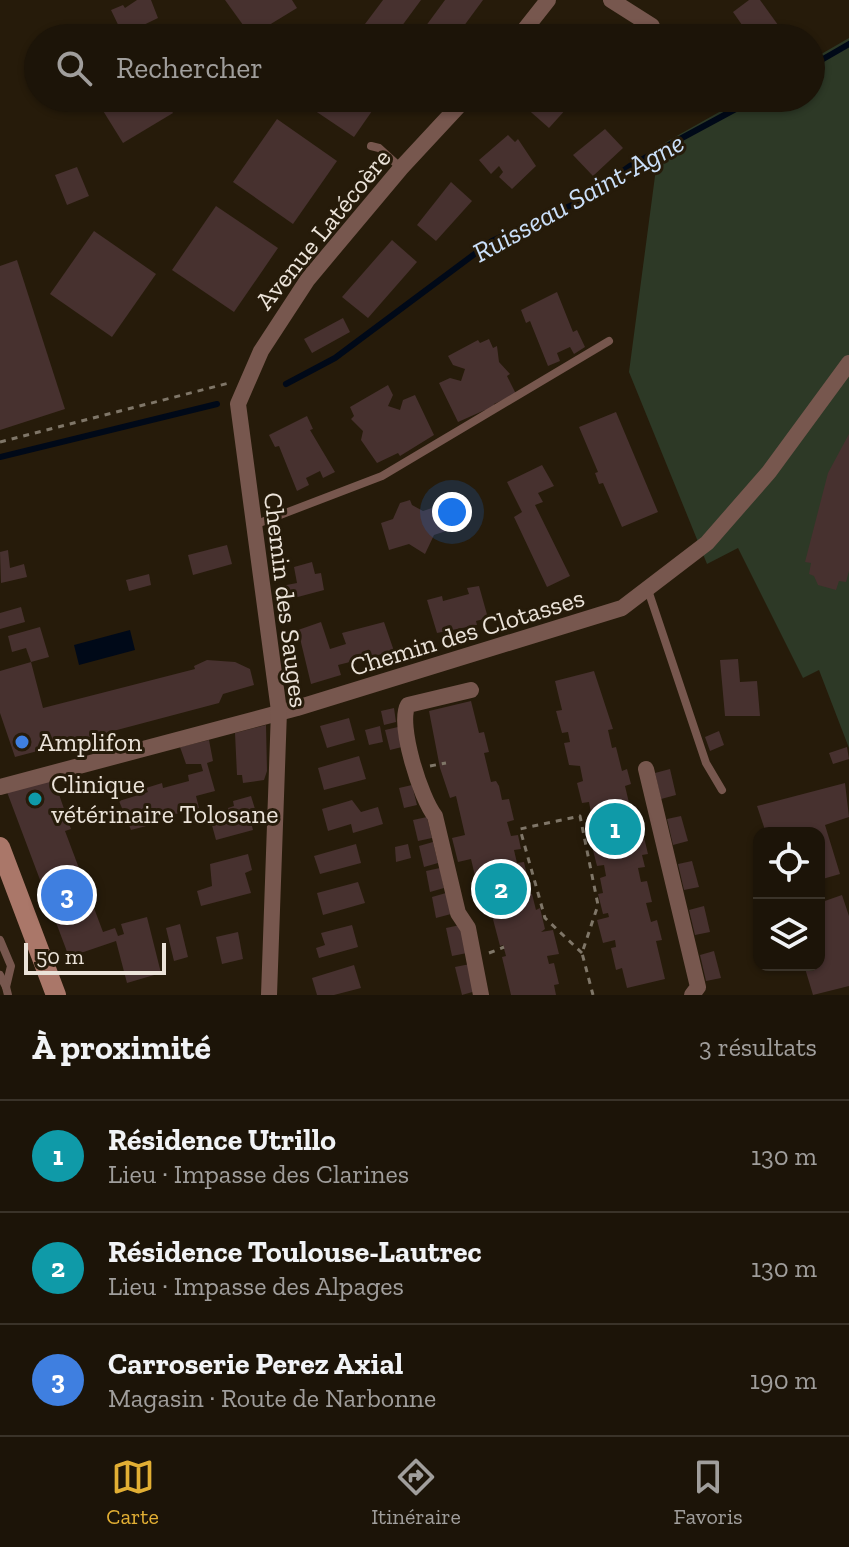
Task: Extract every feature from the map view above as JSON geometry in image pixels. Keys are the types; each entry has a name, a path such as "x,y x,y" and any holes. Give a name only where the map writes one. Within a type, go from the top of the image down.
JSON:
{"main road":[{"path":"2,857 56,995"}],"street":[{"path":"529,24 548,0"},
{"path":"611,0 649,24"},
{"name":"Avenue Latécoère","path":"238,404 251,355 308,279 401,168 453,112"},
{"name":"Chemin des Clotasses","path":"0,787 279,711 596,619 622,608 707,543 769,472 849,363"},
{"name":"Chemin des Sauges","path":"238,404 279,711 269,995"},
{"path":"471,690 444,702 408,705 405,710 407,734 424,803 435,816 458,913 468,928 481,995"},
{"path":"646,769 698,987 692,995"}],"lane":[{"path":"371,146 379,148 401,168"},
{"path":"254,525 382,476 609,341"},
{"path":"648,590 706,763 722,790"},
{"path":"0,940 11,966 7,991"},
{"path":"0,975 7,991"}],"path":[{"path":"0,442 230,383 251,355"},
{"path":"582,953 598,905 580,816 520,829 545,918 582,953 593,995"},
{"path":"498,951 505,953"}],"green space":[{"path":"849,38 849,748 819,670 803,678 738,548 707,564 629,372 659,146 719,112 825,112 825,52"}],"water":[{"path":"130,630 135,650 79,665 74,645"}],"building":[{"path":"137,0 151,0 158,18 146,24 118,24 111,10 123,5 125,8"},
{"path":"225,0 292,0 297,8 271,24 242,24"},
{"path":"383,0 421,0 403,24 365,24"},
{"path":"445,0 483,0 465,24 427,24"},
{"path":"749,0 760,0 777,24 741,24 733,12"},
{"path":"104,112 172,112 173,113 123,143"},
{"path":"317,112 371,112 354,137"},
{"path":"531,112 563,112 549,128"},
{"path":"277,119 337,161 293,224 233,182"},
{"path":"605,129 623,148 593,176 573,155"},
{"path":"508,135 515,142 518,139 536,166 512,189 499,177 503,172 499,166 491,174 479,160"},
{"path":"77,167 89,196 67,205 55,175"},
{"path":"451,182 472,201 436,241 417,225"},
{"path":"216,206 278,248 234,312 172,270"},
{"path":"94,231 156,274 112,337 50,294"},
{"path":"392,240 417,262 368,318 342,297"},
{"path":"17,260 65,409 0,430 0,266"},
{"path":"557,292 573,332 577,330 585,347 574,354 570,347 557,353 560,361 548,366 530,321 526,323 521,310"},
{"path":"343,318 350,332 312,353 304,339"},
{"path":"489,339 493,348 497,346 499,362 510,374 507,376 516,394 494,404 496,409 486,414 485,410 458,422 439,383 450,378 461,381 465,369 453,365 448,356 478,340 480,343"},
{"path":"388,385 393,395 388,406 400,410 403,400 415,395 434,435 400,456 398,453 377,463 361,440 363,431 351,419 354,416 350,407"},
{"path":"616,412 658,512 622,527 603,483 599,484 595,473 598,472 579,427"},
{"path":"307,416 313,429 310,430 335,472 323,478 320,471 306,478 309,485 297,491 279,446 275,447 269,435"},
{"path":"849,434 849,571 846,582 839,581 836,590 818,585 814,576 809,574 811,563 805,562 828,473"},
{"path":"542,465 554,486 538,493 543,502 535,505 570,576 547,587 514,517 522,512 507,482"},
{"path":"410,500 412,505 423,511 438,506 446,531 434,535 425,554 409,544 389,550 381,523 393,519 400,503"},
{"path":"227,545 232,564 193,575 188,555"},
{"path":"8,550 10,568 24,564 27,577 1,583 0,552"},
{"path":"312,562 315,574 321,573 324,590 279,602 276,587 297,583 294,567"},
{"path":"149,574 151,585 129,591 126,580"},
{"path":"479,586 488,618 476,621 477,625 437,633 427,600 442,596 443,601 469,594 467,588"},
{"path":"21,607 25,622 0,629 0,613"},
{"path":"321,622 330,649 346,644 342,633 384,622 394,651 338,665 341,675 311,684 298,630"},
{"path":"40,627 49,657 31,662 26,648 12,652 8,636"},
{"path":"738,659 740,682 757,681 760,716 725,716 720,660"},
{"path":"207,660 235,662 250,669 254,685 223,694 219,703 15,757 0,713 0,671 31,662 43,708 195,669 194,666"},
{"path":"594,671 613,729 608,730 612,748 616,747 622,771 627,769 631,784 625,786 630,807 636,806 641,826 635,827 637,834 643,833 648,854 642,855 645,867 638,868 641,882 647,881 652,902 646,903 651,922 657,920 662,940 656,941 665,979 627,988 622,968 616,970 611,948 616,947 615,940 603,943 597,920 609,917 608,913 603,914 598,894 603,893 600,878 606,876 604,865 597,866 592,846 599,844 595,831 589,832 586,819 592,818 589,802 582,803 577,783 583,781 580,766 569,765 564,743 570,742 568,732 562,733 556,711 562,710 555,681"},
{"path":"471,701 479,733 484,732 489,752 484,753 491,782 496,781 502,800 509,799 514,820 507,822 511,836 518,835 521,849 514,850 517,863 524,862 529,884 522,885 525,895 532,894 536,910 540,908 545,929 541,932 553,930 559,954 547,956 549,964 554,963 559,984 554,985 556,995 511,995 502,957 506,956 503,945 500,946 489,904 482,906 471,859 458,862 452,838 465,835 456,796 450,798 440,768 429,711"},
{"path":"394,708 396,722 384,725 381,711"},
{"path":"349,718 355,740 327,748 320,726"},
{"path":"266,725 267,771 264,780 243,783 242,775 237,775 235,733"},
{"path":"380,726 383,742 369,745 365,730"},
{"path":"398,727 402,747 390,750 385,730"},
{"path":"719,731 724,745 710,751 705,737"},
{"path":"209,740 213,761 207,763 215,791 196,796 199,808 152,820 154,824 131,830 119,801 148,792 146,788 162,783 163,788 189,781 188,775 203,771 201,764 186,764 180,747"},
{"path":"847,747 849,759 833,764 829,753"},
{"path":"359,756 366,779 324,790 318,768"},
{"path":"670,769 676,795 661,799 655,773"},
{"path":"112,779 115,790 101,794 97,783"},
{"path":"54,780 71,829 65,831 103,932 115,928 118,936 124,934 121,924 147,917 161,973 127,983 116,941 69,957 7,792"},
{"path":"845,783 849,817 825,825 840,874 825,878 825,827 764,827 757,806"},
{"path":"412,785 417,805 404,808 399,788"},
{"path":"251,796 255,809 248,811 253,830 216,840 210,818 229,813 228,808 234,806 233,801"},
{"path":"352,800 361,812 378,807 383,824 353,833 351,824 328,831 322,809"},
{"path":"681,816 688,841 673,845 667,819"},
{"path":"427,817 432,838 418,841 413,820"},
{"path":"433,842 438,863 424,867 419,846"},
{"path":"356,844 361,863 320,874 314,856"},
{"path":"408,844 411,858 396,862 395,847"},
{"path":"248,854 252,870 245,873 251,893 201,906 197,891 212,886 210,864"},
{"path":"692,861 699,887 684,890 678,864"},
{"path":"440,868 444,888 430,892 426,871"},
{"path":"358,882 365,903 323,915 317,893"},
{"path":"446,893 451,914 436,918 432,897"},
{"path":"842,895 849,916 849,986 813,995 806,971 825,971 825,901"},
{"path":"704,906 710,932 695,935 689,910"},
{"path":"180,924 188,957 174,961 166,928"},
{"path":"352,925 358,947 319,958 316,948 325,945 321,933"},
{"path":"460,925 467,953 452,956 446,928"},
{"path":"238,932 243,959 222,964 216,937"},
{"path":"714,951 721,978 706,981 700,955"},
{"path":"470,964 476,991 462,995 455,967"},
{"path":"354,965 361,988 334,995 317,995 312,978"}],"waterway":[{"name":"Ruisseau Saint-Agne","path":"825,58 849,44"},
{"name":"Ruisseau Saint-Agne","path":"286,384 335,358 492,241 581,201 630,166 730,112"},
{"name":"Ruisseau Saint-Agne","path":"0,457 217,404"}],"place":[{"name":"Amplifon","path":"22,742"},
{"name":"Clinique vétérinaire Tolosane","path":"35,799"},
{"name":"Résidence Utrillo","path":"615,829"},
{"name":"Résidence Toulouse-Lautrec","path":"501,889"},
{"name":"Carroserie Perez Axial","path":"67,895"}]}
